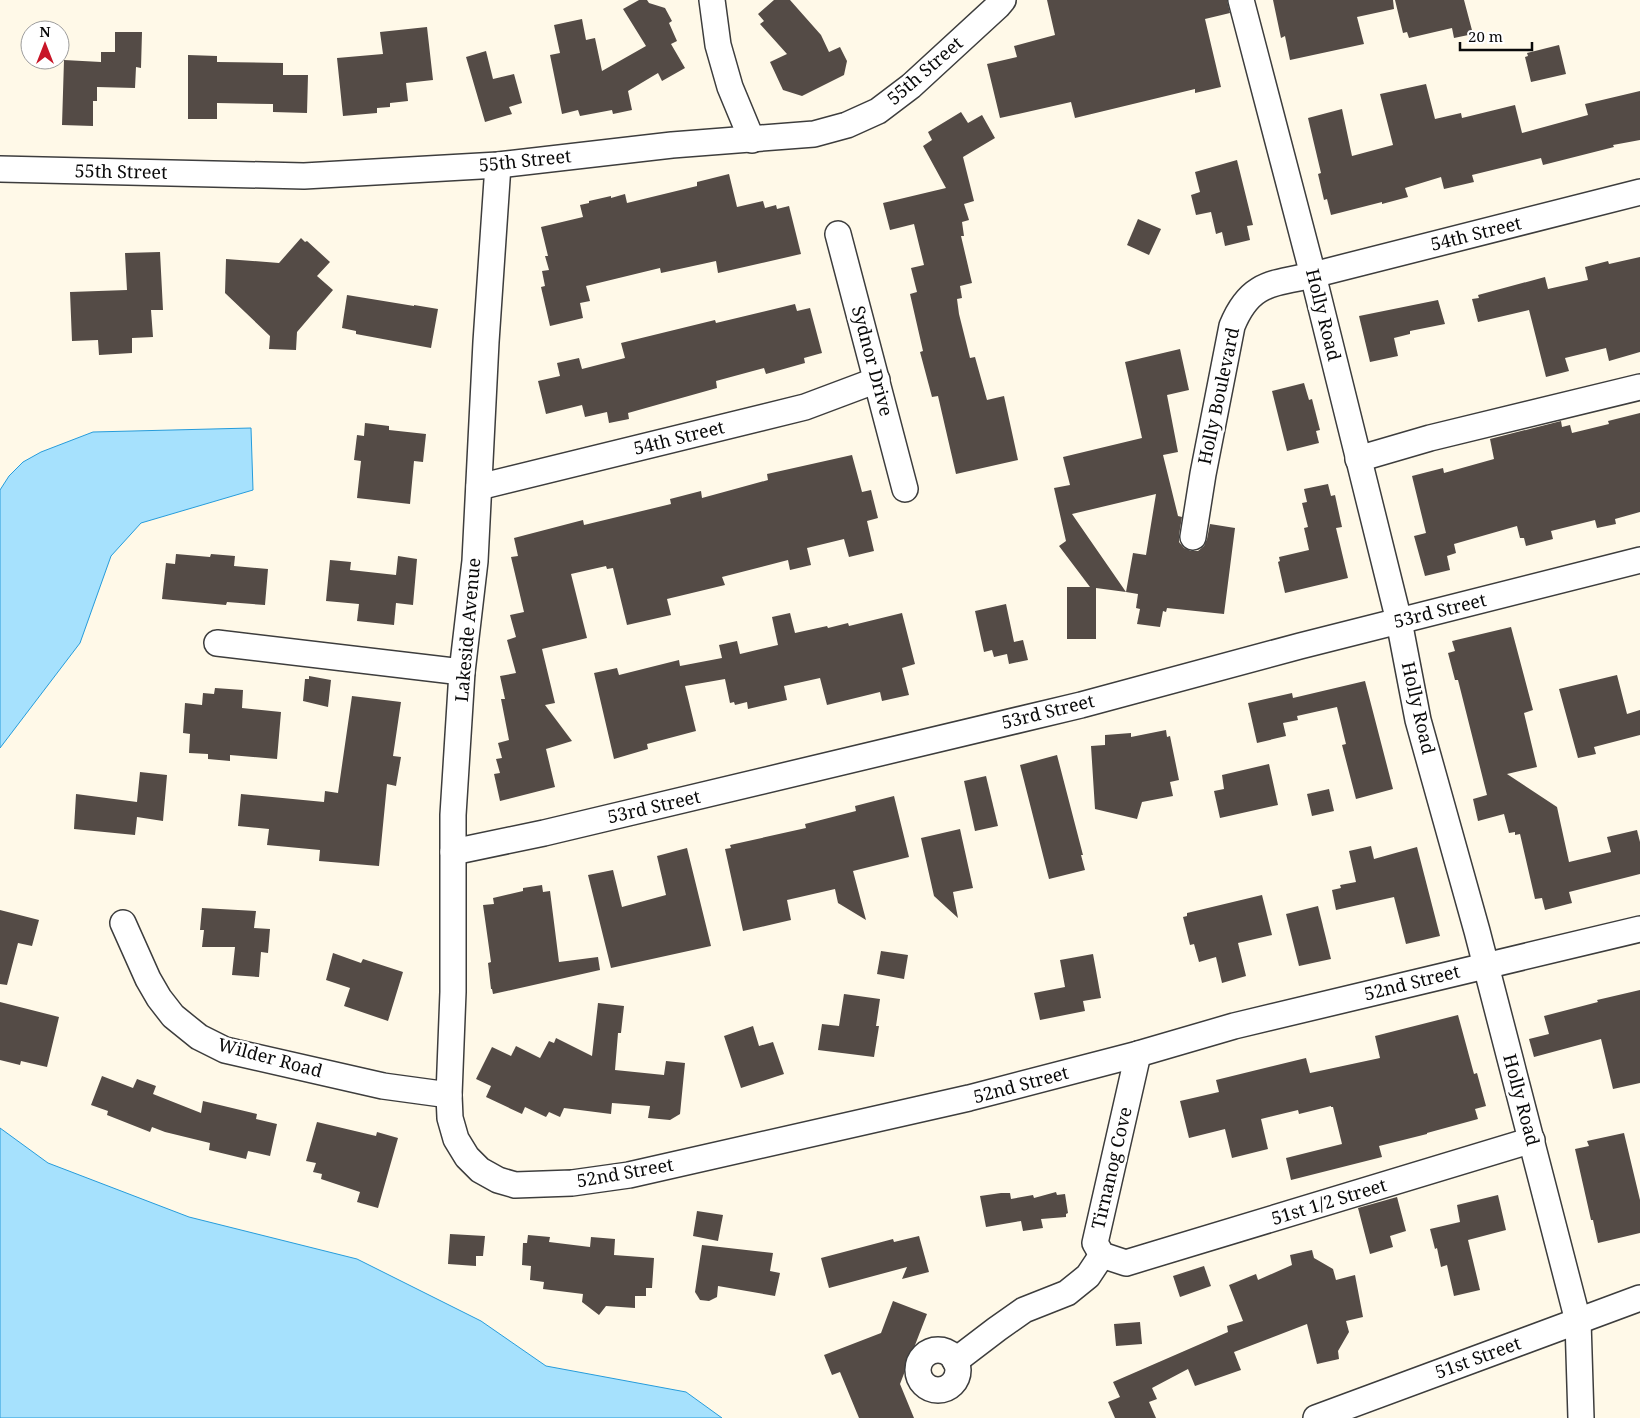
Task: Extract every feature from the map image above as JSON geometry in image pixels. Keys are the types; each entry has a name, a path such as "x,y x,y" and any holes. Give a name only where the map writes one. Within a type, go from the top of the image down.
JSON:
{"street":[{"path":"712,0 718,45 725,70 752,140"},
{"name":"55th Street","path":"0,170 304,176 498,166 672,145 814,134 847,125 878,111 911,86 1003,0"},
{"name":"Holly Road","path":"1241,0 1313,275 1399,621 1418,720 1532,1140 1578,1321 1581,1418"},
{"name":"Lakeside Avenue","path":"449,1095 453,992 453,815 462,672 474,561 498,166"},
{"name":"54th Street","path":"1313,275 1640,192"},
{"name":"Sydnor Drive","path":"838,234 905,489"},
{"name":"Holly Boulevard","path":"1193,537 1203,474 1230,335 1238,311 1250,296 1267,285 1313,275"},
{"name":"54th Street","path":"479,487 805,407 877,380"},
{"path":"1358,459 1430,438 1640,386"},
{"name":"53rd Street","path":"453,852 544,833 1081,705 1640,560"},
{"path":"217,643 462,672"},
{"name":"Wilder Road","path":"123,923 159,998 173,1016 200,1037 225,1050 383,1086 449,1095"},
{"name":"52nd Street","path":"449,1095 450,1118 456,1139 467,1157 480,1170 498,1180 515,1185 572,1183 629,1175 969,1098 1138,1054 1234,1026 1640,929"},
{"name":"Tirnanog Cove","path":"1126,1263 1102,1255 1095,1243 1138,1054"},
{"name":"51st 1/2 Street","path":"1126,1263 1532,1140"},
{"path":"955,1361 1024,1310 1067,1292 1088,1276 1102,1255"},
{"name":"51st Street","path":"1316,1418 1640,1298"}],"water":[{"path":"251,428 253,490 141,523 111,556 80,643 0,748 0,490 9,476 23,462 41,452 93,432"},
{"path":"0,1128 48,1163 189,1217 357,1259 481,1321 546,1366 686,1392 722,1418 0,1418"}],"building":[{"path":"639,0 647,0 649,3 665,8 672,21 669,23 677,41 671,44 685,68 662,81 658,73 628,91 632,110 613,114 612,110 580,116 578,110 562,114 550,55 560,53 554,25 582,19 586,40 595,38 602,71 646,46 623,9"},
{"path":"774,0 790,0 821,35 829,52 840,47 847,61 844,75 802,96 783,90 770,62 787,54 760,24 764,21 758,14"},
{"path":"1047,0 1227,0 1230,13 1205,19 1221,87 1195,93 1195,89 1075,118 1071,102 1000,118 987,64 1017,57 1014,46 1055,35"},
{"path":"1273,0 1393,0 1394,9 1357,17 1364,44 1290,60 1285,36 1281,38"},
{"path":"1395,0 1464,0 1473,34 1454,38 1452,28 1409,38 1407,32 1403,33"},
{"path":"427,27 433,80 406,83 408,101 390,103 390,107 377,108 377,113 343,116 337,58 383,54 380,32"},
{"path":"115,32 142,32 141,68 136,67 135,88 97,87 97,101 93,101 93,126 62,125 64,70 70,70 70,60 101,62 101,52 115,52"},
{"path":"1559,45 1566,74 1531,82 1525,57 1528,56 1527,53"},
{"path":"486,51 493,79 514,74 522,103 509,107 512,114 485,122 466,57"},
{"path":"188,55 217,56 217,62 283,63 283,75 308,75 307,113 273,112 273,104 217,103 217,119 188,119"},
{"path":"1426,84 1435,119 1461,113 1462,118 1515,105 1522,133 1588,115 1585,104 1640,91 1640,140 1613,145 1614,147 1543,165 1541,158 1472,175 1474,182 1444,189 1441,177 1405,188 1408,197 1331,215 1327,199 1324,200 1318,174 1321,173 1308,118 1342,109 1352,156 1393,145 1380,94"},
{"path":"961,112 968,123 982,115 995,138 963,157 974,201 964,204 969,220 962,222 964,236 961,236 972,283 960,286 962,298 957,299 959,314 970,358 975,357 987,400 1004,396 1018,460 956,474 938,396 932,397 920,352 923,351 910,294 917,292 911,268 924,265 914,224 890,230 883,203 946,188 923,146 932,140 928,132"},
{"path":"1237,160 1253,225 1247,226 1250,240 1225,246 1222,232 1216,234 1211,212 1196,215 1191,195 1200,192 1195,172"},
{"path":"729,174 737,207 763,201 765,208 776,205 777,209 789,206 801,254 718,273 716,261 661,273 660,268 586,286 590,301 580,303 583,318 550,326 541,287 545,286 542,271 549,270 545,256 548,256 541,227 583,217 580,205 589,203 589,201 625,194 627,203 697,186 697,182"},
{"path":"1138,219 1161,229 1149,255 1127,245"},
{"path":"301,238 305,242 307,241 330,262 317,276 333,290 297,332 296,350 269,349 270,336 225,293 226,259 279,263"},
{"path":"160,252 163,310 151,310 153,337 132,338 132,353 99,355 98,340 72,341 70,292 127,290 125,253"},
{"path":"1640,257 1640,352 1609,361 1606,348 1565,358 1569,371 1546,377 1529,310 1478,322 1472,299 1479,298 1478,295 1545,277 1548,289 1588,280 1585,267 1608,261 1609,264"},
{"path":"347,295 438,309 431,348 356,334 356,331 342,328"},
{"path":"1438,300 1445,324 1410,331 1410,334 1394,338 1398,356 1370,362 1359,316"},
{"path":"795,304 797,311 810,308 822,353 804,358 805,363 766,374 764,368 716,381 717,388 628,413 629,419 609,423 607,412 585,417 582,405 546,414 538,381 560,376 557,363 579,358 582,369 625,358 621,343 715,320 716,323"},
{"path":"1180,349 1189,390 1167,395 1178,452 1163,455 1178,516 1182,517 1179,542 1184,548 1198,551 1204,546 1210,524 1235,528 1224,614 1167,608 1166,612 1163,611 1160,627 1137,624 1140,609 1136,608 1138,594 1096,588 1096,639 1067,639 1067,587 1090,587 1059,546 1066,541 1054,488 1070,485 1063,457 1142,438 1125,362","holes":["1156,494 1146,555 1133,553 1126,592 1072,514"]},
{"path":"1304,383 1309,400 1312,399 1320,430 1316,431 1319,443 1287,451 1272,391"},
{"path":"1640,413 1640,512 1615,519 1616,524 1597,528 1595,520 1551,531 1553,539 1526,546 1524,538 1520,538 1517,526 1454,544 1456,553 1447,556 1450,570 1425,576 1414,536 1426,533 1412,476 1443,468 1444,473 1494,459 1490,439 1561,421 1562,427 1570,425 1572,433 1609,424 1608,421"},
{"path":"365,423 389,426 389,430 426,434 423,462 414,461 410,504 357,498 361,461 354,460 357,435 364,436"},
{"path":"852,455 862,492 871,490 878,518 867,521 874,551 849,557 844,539 807,548 811,565 790,570 788,560 722,577 725,585 667,599 671,615 627,625 613,568 607,569 606,566 571,574 587,638 542,649 555,703 545,705 572,741 546,749 555,787 500,801 494,774 500,773 496,759 502,758 498,743 509,740 501,699 505,699 500,676 516,673 507,640 516,637 510,615 524,612 511,557 518,556 514,538 583,520 584,525 671,504 670,499 701,491 702,498 768,480 767,474"},
{"path":"1328,484 1331,496 1335,495 1342,527 1336,528 1348,578 1285,593 1278,562 1280,561 1279,557 1309,550 1304,528 1308,527 1302,503 1307,502 1304,489"},
{"path":"176,554 210,557 211,554 235,556 234,566 268,569 265,605 227,602 226,605 162,599 166,563 175,564"},
{"path":"398,556 417,559 413,605 396,603 394,625 357,621 359,604 326,601 330,560 351,562 350,570 396,575"},
{"path":"1006,604 1014,642 1023,640 1028,660 1009,664 1007,654 994,657 992,650 984,652 975,611"},
{"path":"790,613 795,633 848,623 849,626 902,613 915,664 902,668 909,695 882,701 880,692 827,705 820,678 784,686 787,700 748,709 747,702 735,705 734,702 730,703 725,679 685,686 696,731 647,744 648,749 614,759 594,673 617,668 619,675 679,660 680,666 722,658 719,645 737,641 740,654 778,645 772,617"},
{"path":"1511,627 1533,710 1524,713 1537,767 1507,774 1557,807 1569,862 1611,852 1607,837 1637,830 1640,842 1640,874 1569,892 1572,903 1545,910 1542,898 1535,899 1520,834 1515,835 1515,832 1509,833 1504,814 1478,821 1473,799 1487,795 1458,680 1455,680 1448,653 1455,651 1452,641"},
{"path":"1617,675 1627,714 1640,710 1640,735 1594,747 1596,754 1578,758 1559,689"},
{"path":"309,676 331,680 328,707 303,701 305,679 309,679"},
{"path":"1365,681 1393,789 1356,799 1342,745 1346,744 1337,707 1297,716 1298,720 1283,723 1286,736 1257,743 1248,703 1292,693 1293,698"},
{"path":"215,688 243,690 242,708 281,712 277,759 230,755 230,761 208,759 208,754 189,753 190,734 183,733 185,703 202,705 203,693 214,694"},
{"path":"352,696 401,702 393,756 401,757 396,786 387,784 379,866 319,861 320,850 267,845 269,829 238,826 241,794 324,802 325,791 338,793"},
{"path":"1166,730 1167,737 1170,736 1179,780 1170,782 1173,796 1142,802 1137,819 1095,809 1091,746 1105,745 1105,735 1131,733 1131,737"},
{"path":"1057,755 1083,855 1081,855 1085,870 1049,879 1020,765"},
{"path":"1269,764 1278,805 1220,818 1214,791 1224,789 1222,775"},
{"path":"140,772 167,775 163,821 137,817 135,835 74,829 76,794 137,802"},
{"path":"986,776 998,826 975,831 964,781"},
{"path":"1329,789 1334,811 1312,816 1307,794"},
{"path":"894,796 909,857 853,871 866,920 838,903 835,889 787,900 791,920 743,931 725,849 731,848 730,845 806,828 805,824 856,811 855,806"},
{"path":"960,829 973,888 953,892 958,918 934,896 921,838"},
{"path":"1371,846 1374,859 1417,847 1440,936 1406,944 1394,897 1336,910 1332,890 1341,888 1340,885 1356,882 1349,851"},
{"path":"687,848 711,946 611,968 588,875 613,870 622,907 666,895 657,856"},
{"path":"542,885 543,892 550,891 559,962 598,957 600,970 493,994 488,963 491,962 483,905 494,904 493,898 523,891 523,888"},
{"path":"1262,895 1272,935 1238,943 1246,976 1222,983 1216,957 1199,962 1194,944 1190,945 1183,917 1187,916 1187,913"},
{"path":"1318,906 1331,959 1299,966 1286,914"},
{"path":"202,908 256,911 254,928 270,929 268,953 261,952 259,977 232,975 235,947 202,947 204,930 200,930"},
{"path":"0,910 39,920 32,946 18,943 7,985 0,984"},
{"path":"881,951 908,955 904,979 877,974"},
{"path":"333,953 361,963 363,959 403,972 388,1021 344,1006 350,988 326,980"},
{"path":"1093,954 1101,998 1083,1001 1085,1011 1040,1020 1034,993 1065,987 1060,960"},
{"path":"1640,990 1640,1083 1613,1089 1601,1039 1534,1057 1529,1039 1549,1034 1544,1016 1598,1002 1597,1000"},
{"path":"844,994 880,999 876,1026 879,1026 874,1057 818,1050 822,1024 839,1026"},
{"path":"0,1002 59,1017 47,1067 21,1061 20,1065 0,1060"},
{"path":"598,1003 624,1006 621,1033 618,1033 615,1070 664,1075 666,1061 685,1063 680,1114 670,1120 648,1118 650,1106 612,1103 611,1114 564,1108 560,1117 549,1112 546,1117 525,1107 522,1114 486,1097 491,1086 476,1079 492,1047 511,1056 516,1046 540,1058 549,1041 554,1043 556,1038 592,1056"},
{"path":"1458,1015 1474,1074 1477,1073 1486,1106 1475,1109 1478,1119 1379,1146 1382,1157 1291,1180 1286,1158 1342,1144 1333,1107 1299,1114 1298,1110 1261,1119 1268,1149 1232,1158 1225,1129 1189,1138 1180,1101 1219,1092 1216,1080 1306,1058 1310,1073 1380,1058 1375,1036"},
{"path":"753,1026 759,1046 773,1042 784,1074 741,1088 724,1036"},
{"path":"102,1076 133,1088 137,1079 156,1086 153,1094 201,1113 203,1101 257,1114 256,1119 277,1124 270,1156 248,1151 246,1159 209,1150 210,1143 152,1127 150,1132 107,1115 108,1111 91,1105"},
{"path":"317,1122 376,1136 377,1132 398,1138 378,1208 357,1202 360,1192 321,1179 322,1174 313,1172 316,1163 306,1161"},
{"path":"1624,1133 1640,1200 1640,1233 1598,1243 1575,1149 1589,1146 1587,1141"},
{"path":"1056,1192 1057,1195 1065,1194 1068,1213 1066,1217 1041,1219 1043,1228 1023,1231 1021,1221 986,1227 980,1196 1010,1193 1011,1199 1033,1195 1034,1198"},
{"path":"1498,1195 1506,1230 1468,1240 1480,1290 1454,1296 1447,1265 1441,1267 1430,1229 1460,1222 1457,1205"},
{"path":"1397,1197 1406,1231 1390,1236 1393,1247 1370,1254 1358,1208"},
{"path":"697,1211 723,1215 718,1241 693,1236"},
{"path":"450,1234 485,1236 483,1256 476,1256 476,1266 448,1264"},
{"path":"528,1235 550,1237 549,1242 590,1247 591,1237 615,1239 614,1255 654,1258 652,1288 646,1288 646,1296 635,1296 635,1308 606,1306 599,1315 582,1302 583,1294 543,1289 544,1282 530,1280 531,1266 522,1265 523,1243 527,1243"},
{"path":"919,1236 929,1272 902,1279 907,1267 829,1288 821,1258 893,1239 894,1242"},
{"path":"702,1245 773,1253 770,1271 780,1273 775,1296 718,1286 717,1297 709,1301 700,1300 695,1292"},
{"path":"1312,1250 1314,1258 1333,1269 1336,1280 1355,1275 1363,1317 1346,1321 1349,1332 1338,1351 1339,1359 1317,1364 1307,1324 1234,1352 1241,1370 1195,1386 1188,1369 1152,1388 1157,1399 1149,1402 1156,1418 1115,1418 1108,1402 1120,1397 1113,1382 1228,1332 1227,1326 1243,1321 1229,1285 1256,1274 1258,1280 1292,1265 1290,1255"},
{"path":"1204,1266 1211,1286 1180,1297 1173,1276"},
{"path":"893,1301 927,1314 900,1384 914,1418 859,1418 840,1372 832,1375 824,1355 881,1333"},
{"path":"1140,1322 1142,1344 1116,1346 1114,1324"}]}
